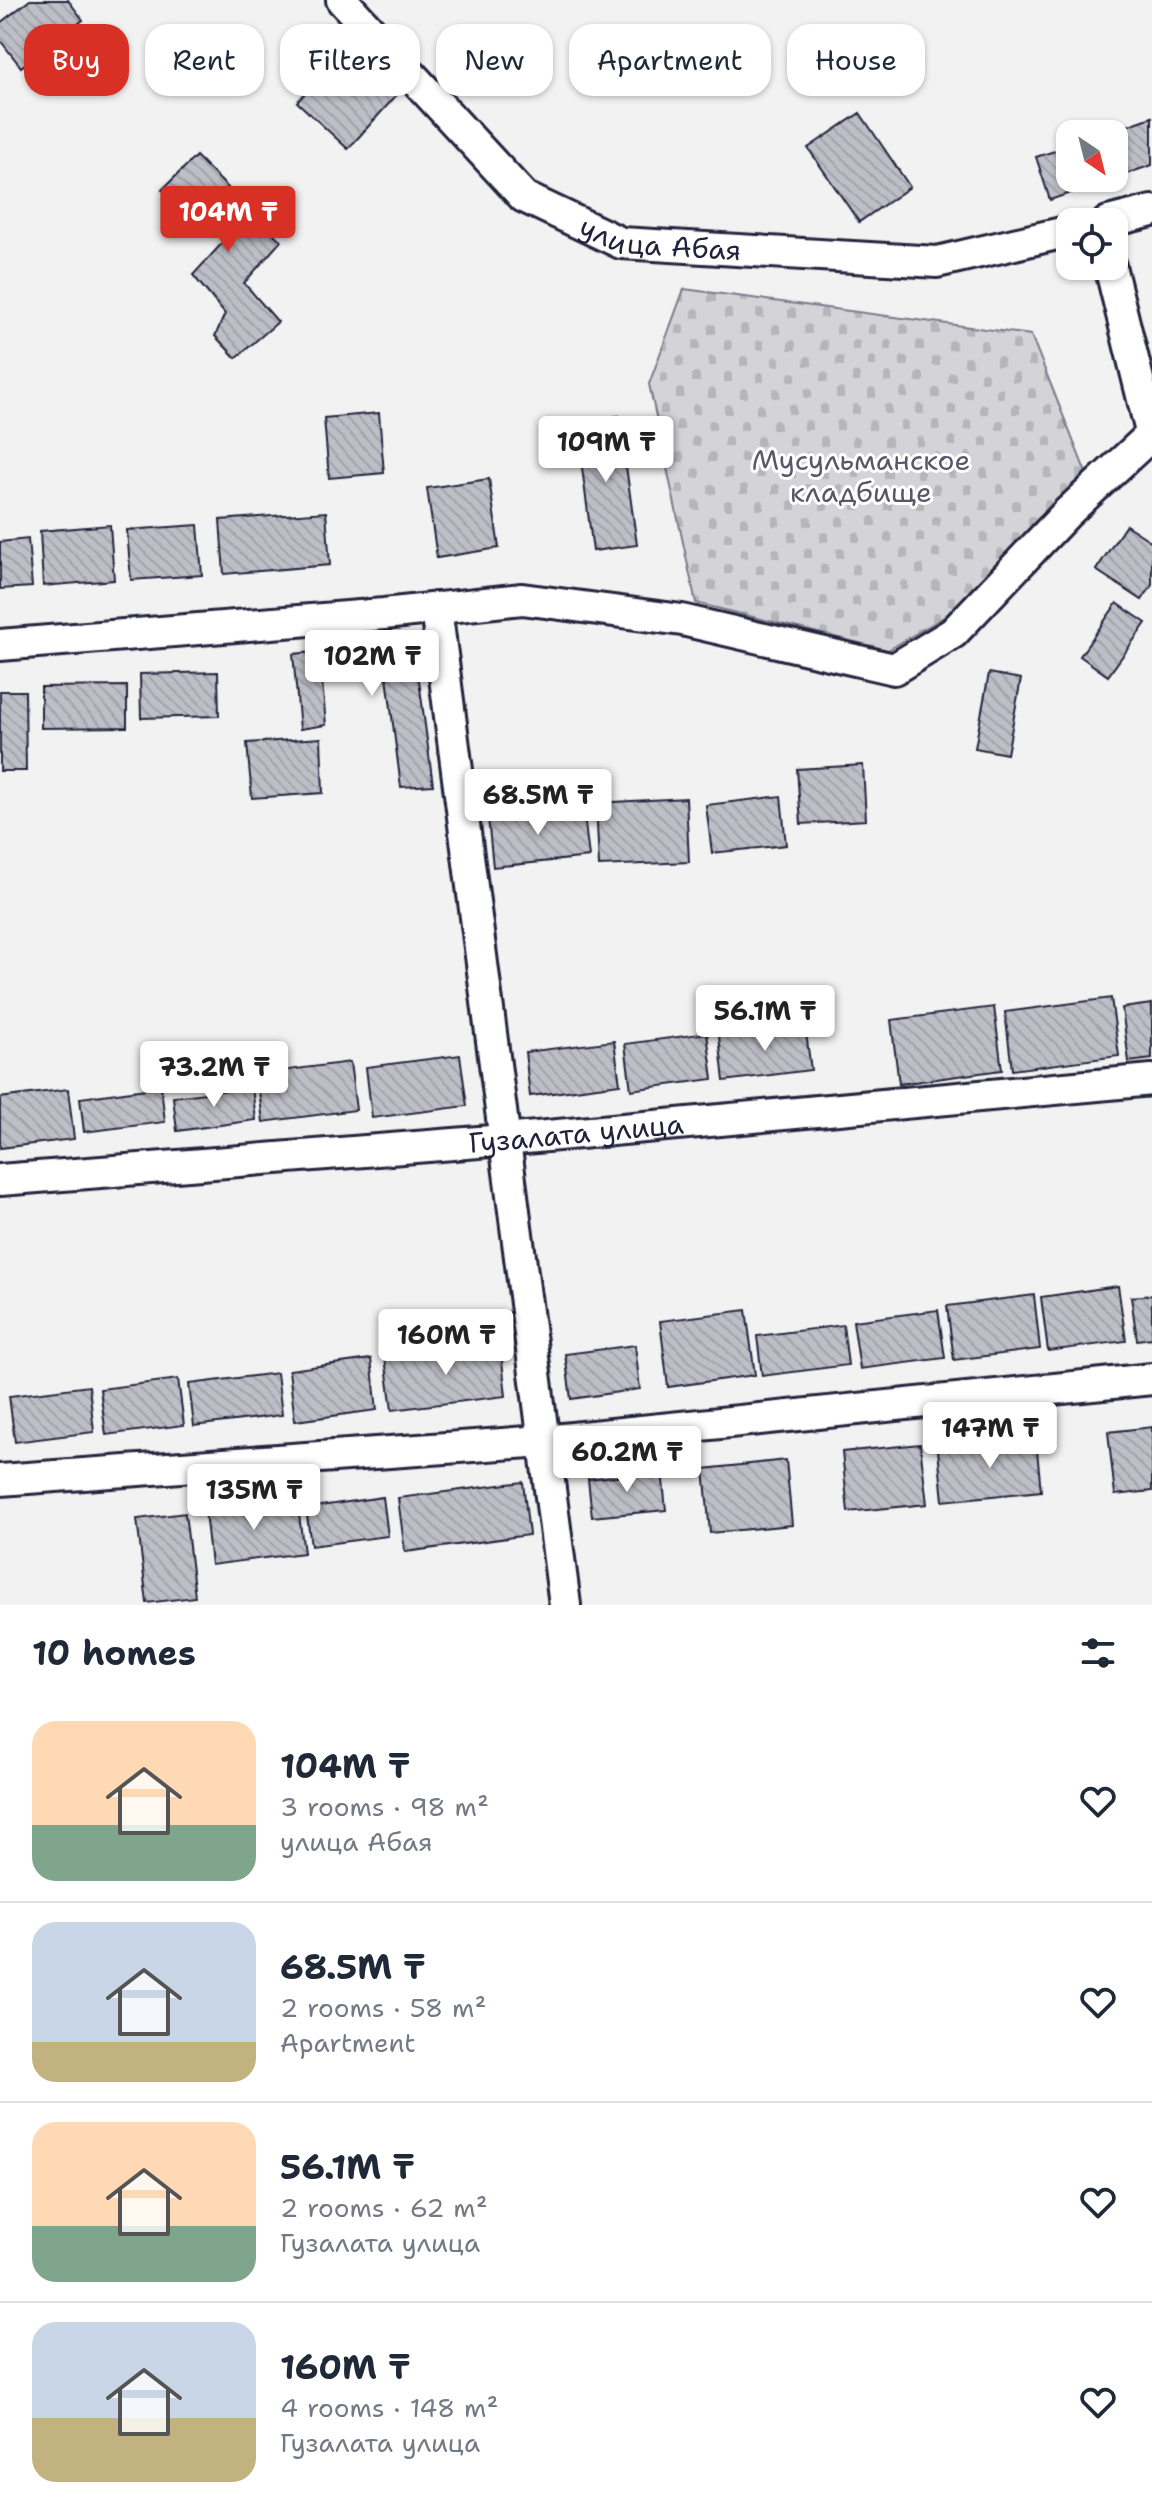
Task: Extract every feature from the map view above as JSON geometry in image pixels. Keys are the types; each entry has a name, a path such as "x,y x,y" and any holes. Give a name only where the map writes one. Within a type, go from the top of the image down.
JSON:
{"street":[{"name":"улица Абая","path":"342,0 524,197 621,243 937,262 1056,234"},
{"path":"1128,217 1152,211"},
{"path":"0,645 522,599 682,620 894,669 953,633 1067,513 1152,436 1113,280"},
{"path":"436,608 565,1605"},
{"name":"Гузалата улица","path":"0,1180 504,1140 1152,1080"},
{"path":"0,1480 543,1441 1152,1379"}],"green space":[{"name":"Мусульманское кладбище","path":"684,289 1031,335 1088,478 1032,565 888,650 696,603 649,384"}],"building":[{"path":"30,0 68,0 83,20 78,24 24,24 24,65 21,67 0,40 0,23"},
{"path":"302,96 396,96 348,149 297,102"},
{"path":"860,113 910,187 859,222 808,148"},
{"path":"1152,117 1152,165 1128,173 1128,126"},
{"path":"1056,151 1056,192 1073,192 1050,200 1036,157"},
{"path":"196,156 281,241 244,283 278,322 236,358 215,336 225,314 193,275 225,240 162,190"},
{"path":"379,413 384,473 329,478 324,418"},
{"path":"619,416 637,545 593,551 576,422"},
{"path":"489,479 499,548 437,558 427,488"},
{"path":"326,512 330,565 224,574 220,520"},
{"path":"110,525 114,580 43,586 40,531"},
{"path":"198,525 202,575 131,580 127,530"},
{"path":"1126,525 1152,542 1152,585 1142,600 1096,570"},
{"path":"28,539 32,587 0,589 0,542"},
{"path":"1117,603 1146,623 1108,676 1080,656"},
{"path":"414,643 433,785 401,787 387,677 322,681 326,725 300,729 293,654"},
{"path":"218,672 219,716 141,718 140,674"},
{"path":"989,673 1021,679 1007,754 975,748"},
{"path":"127,686 127,727 41,728 41,687"},
{"path":"0,691 25,691 26,771 0,771"},
{"path":"321,738 323,793 252,798 247,743"},
{"path":"863,765 866,820 801,824 797,769"},
{"path":"781,796 786,845 712,853 706,805"},
{"path":"686,798 689,862 599,866 596,803"},
{"path":"583,807 589,857 493,867 488,818"},
{"path":"1111,998 1119,1056 1012,1070 1005,1012"},
{"path":"1152,1004 1152,1059 1129,1062 1122,1008"},
{"path":"994,1007 1002,1070 899,1084 891,1020"},
{"path":"805,1025 811,1070 724,1081 719,1036"},
{"path":"707,1033 713,1079 631,1090 625,1044"},
{"path":"614,1041 620,1084 530,1096 525,1052"},
{"path":"460,1055 467,1106 372,1118 366,1067"},
{"path":"350,1062 356,1110 263,1122 257,1074"},
{"path":"161,1087 165,1122 84,1132 80,1098"},
{"path":"252,1087 256,1120 177,1131 173,1097"},
{"path":"68,1089 74,1139 0,1148 0,1098"},
{"path":"1118,1286 1126,1341 1048,1351 1041,1297"},
{"path":"1034,1295 1040,1349 954,1360 947,1306"},
{"path":"1152,1295 1152,1338 1137,1340 1131,1297"},
{"path":"746,1310 755,1375 668,1387 660,1321"},
{"path":"938,1310 945,1358 860,1369 853,1321"},
{"path":"843,1325 848,1365 762,1376 757,1336"},
{"path":"500,1343 506,1396 392,1410 385,1358"},
{"path":"635,1345 640,1389 571,1399 565,1354"},
{"path":"371,1359 377,1410 295,1421 289,1370"},
{"path":"277,1373 282,1415 194,1426 189,1384"},
{"path":"178,1379 184,1425 106,1435 100,1389"},
{"path":"89,1386 94,1432 15,1442 9,1396"},
{"path":"1152,1427 1152,1491 1115,1495 1108,1432"},
{"path":"1036,1440 1041,1491 943,1501 938,1450"},
{"path":"920,1444 927,1504 848,1512 842,1452"},
{"path":"786,1460 792,1525 710,1533 704,1469"},
{"path":"662,1471 666,1510 592,1517 588,1479"},
{"path":"523,1482 529,1535 405,1552 398,1498"},
{"path":"383,1497 388,1536 311,1546 306,1508"},
{"path":"297,1499 304,1553 211,1565 205,1512"},
{"path":"185,1513 195,1597 147,1603 137,1519"}]}
